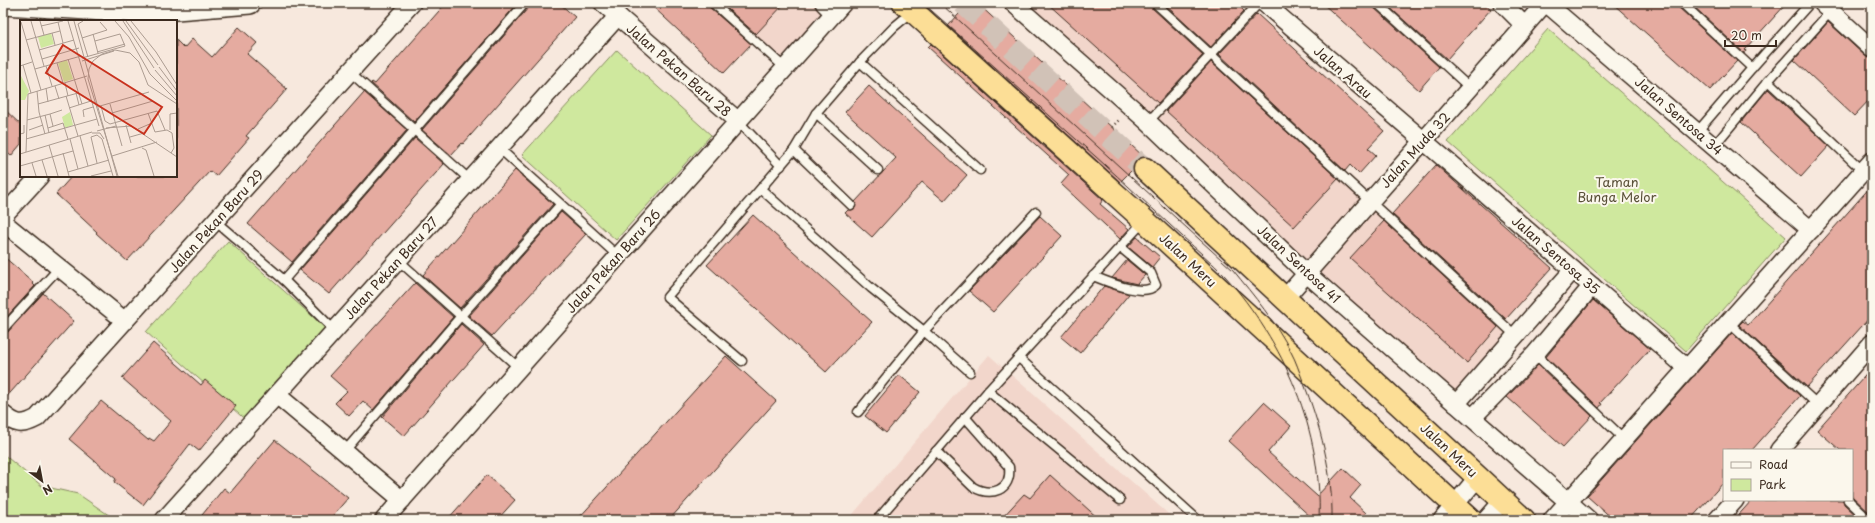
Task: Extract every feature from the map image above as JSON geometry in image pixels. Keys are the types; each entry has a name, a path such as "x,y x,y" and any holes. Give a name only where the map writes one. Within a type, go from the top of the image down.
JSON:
{"highway":[{"name":"Jalan Meru","path":"908,7 1144,220 1448,512 1471,520"},
{"name":"Jalan Meru","path":"1145,169 1524,520"}],"street":[{"path":"14,4 139,17 250,3"},
{"name":"Jalan Pekan Baru 29","path":"8,418 26,424 37,418 412,3"},
{"name":"Jalan Pekan Baru 28","path":"603,3 738,121"},
{"name":"Jalan Sentosa 41","path":"1013,3 1148,122 1306,273 1456,404 1473,417 1589,520"},
{"name":"Jalan Arau","path":"1264,3 1423,141"},
{"path":"1502,3 1525,26"},
{"name":"Jalan Muda 32","path":"1285,298 1369,200 1546,3"},
{"name":"Jalan Sentosa 34","path":"1546,3 1811,230"},
{"name":"Jalan Pekan Baru 26","path":"384,520 785,68 834,6"},
{"path":"1830,6 1872,49"},
{"name":"Jalan Pekan Baru 27","path":"164,520 618,16"},
{"name":"Jalan Sentosa 35","path":"1423,141 1688,369"},
{"path":"1552,520 1569,503 1868,166"},
{"path":"3,216 39,177"},
{"path":"3,222 125,321"},
{"path":"1456,404 1573,270"},
{"path":"1473,417 1535,354 1592,286"},
{"path":"1786,447 1818,405 1872,343"},
{"path":"277,395 402,500"},
{"path":"1448,512 1478,477"},
{"path":"1486,520 1503,501"},
{"path":"1717,520 1734,501"}],"lane":[{"path":"284,280 525,3"},
{"path":"713,3 785,68"},
{"path":"1155,3 1516,336"},
{"path":"1148,122 1259,3"},
{"path":"1377,3 1470,88"},
{"path":"1682,3 1752,68"},
{"path":"1697,132 1810,3"},
{"path":"1714,146 1830,6"},
{"path":"742,361 667,297 781,166 794,150 816,113 860,62 894,27 908,7"},
{"path":"860,62 980,170"},
{"path":"350,72 470,180"},
{"path":"1768,82 1868,166"},
{"path":"816,113 878,170"},
{"path":"738,121 781,166"},
{"path":"500,148 560,205 618,256"},
{"path":"794,150 851,206"},
{"path":"761,189 871,288 924,331 970,372"},
{"path":"344,452 460,317 560,205"},
{"path":"858,412 924,331 1036,212"},
{"path":"877,520 988,391 1144,220"},
{"path":"215,221 284,280 335,331"},
{"path":"1093,276 1121,287 1149,290 1156,285 1151,273 1120,247"},
{"path":"398,260 460,317 519,368"},
{"path":"4,326 60,268"},
{"path":"1729,323 1818,405"},
{"path":"1535,354 1625,440"},
{"path":"1019,358 1198,520"},
{"path":"988,391 1120,500"},
{"path":"936,451 979,490 987,492 998,491 1006,484 1010,473 1009,467 966,417"},
{"path":"1849,501 1869,520"}],"path":[{"path":"1112,127 1124,114"}],"shaded area":[{"path":"720,3 815,3 826,13 784,60"},
{"path":"1023,3 1150,3 1509,335 1455,396 1147,113"},
{"path":"989,355 1175,520 848,520"}],"green space":[{"name":"Taman Bunga Melor","path":"1548,29 1786,237 1686,351 1448,142"},
{"path":"617,50 711,135 616,240 522,155"},
{"path":"228,241 330,332 249,423 146,332"},
{"path":"3,454 42,486 78,494 116,520 14,520 3,511"}],"building":[{"path":"446,3 518,3 414,122 371,83 372,82 375,84"},
{"path":"530,3 559,3 575,17 463,144 462,143 451,155 422,130 529,7"},
{"path":"649,3 708,3 709,7 751,44 724,73"},
{"path":"721,3 785,3 756,34"},
{"path":"969,3 977,3 1144,157 1136,161 1133,169 1120,182 948,26"},
{"path":"1047,3 1150,3 1151,7 1203,55 1158,103"},
{"path":"1163,3 1236,3 1244,11 1211,47"},
{"path":"1322,3 1372,3 1373,7 1439,67 1419,90"},
{"path":"1385,3 1484,3 1491,9 1447,59"},
{"path":"1612,3 1677,3 1678,7 1737,61 1710,90"},
{"path":"1690,3 1787,3 1745,49 1746,50 1744,53"},
{"path":"1257,14 1384,131 1368,148 1376,155 1359,174 1350,165 1345,171 1219,54"},
{"path":"1828,22 1865,56 1872,59 1872,97 1854,116 1794,60"},
{"path":"239,27 257,43 247,54 287,89 246,136 249,138 216,176 210,171 127,261 56,194 71,177 177,177 177,41 184,48 192,39 212,57"},
{"path":"931,44 1103,200 1100,204 1129,229 1120,239 1061,184 1069,175 928,47"},
{"path":"1211,62 1338,179 1294,227 1166,111"},
{"path":"869,86 967,175 944,201 922,182 872,237 845,213 848,210 855,208 855,202 896,158 845,112"},
{"path":"1768,89 1829,146 1801,177 1741,122"},
{"path":"364,92 407,130 292,262 248,224"},
{"path":"3,108 20,124 20,145 11,156 3,149"},
{"path":"415,138 444,164 329,294 300,270"},
{"path":"1436,165 1552,268 1506,319 1392,214"},
{"path":"515,170 553,204 460,308 423,275"},
{"path":"1872,185 1872,315 1807,387 1739,325 1743,321 1748,325"},
{"path":"561,212 586,234 492,336 469,316"},
{"path":"753,215 872,322 826,372 707,265"},
{"path":"1040,216 1062,236 993,312 969,291"},
{"path":"1384,221 1498,327 1467,363 1350,258"},
{"path":"1137,237 1160,257 1152,267 1128,247"},
{"path":"3,256 33,282 32,283 35,286 3,321"},
{"path":"1127,260 1145,275 1137,284 1112,278"},
{"path":"415,283 453,317 373,410 363,401 349,416 335,403 347,391 330,376"},
{"path":"1104,286 1129,294 1080,353 1061,337"},
{"path":"43,293 74,321 3,401 3,334 7,333"},
{"path":"1593,300 1650,349 1600,403 1602,404 1599,408 1546,357"},
{"path":"461,324 484,345 404,436 382,417"},
{"path":"1732,333 1800,396 1753,449 1723,449 1723,483 1690,520 1614,520 1587,496"},
{"path":"153,343 201,385 205,380 236,406 199,451 190,444 143,505 114,482 116,479 69,439 101,401 148,440 149,438 154,441 171,421 122,378"},
{"path":"726,356 776,401 669,520 577,520"},
{"path":"1538,365 1592,416 1563,447 1507,397"},
{"path":"1872,368 1872,515 1853,497 1853,449 1839,449 1817,430"},
{"path":"899,375 920,392 886,433 865,416"},
{"path":"1264,402 1291,426 1268,452 1317,496 1343,468 1361,485 1350,498 1366,513 1360,520 1314,520 1228,441"},
{"path":"275,440 348,498 329,520 198,520 224,488 230,493"},
{"path":"487,475 515,500 497,520 447,520"},
{"path":"1050,475 1100,520 1000,520 1024,494 1030,498"},
{"path":"1751,501 1843,501 1844,504 1861,520 1734,520"}],"tunnel":[{"path":"963,3 1145,169"}],"tram line":[{"path":"923,3 1095,156 1210,261 1225,276 1246,302 1265,329 1282,359 1296,389 1307,421 1319,487 1319,520"},
{"path":"940,3 1233,270 1264,310 1279,330 1293,355 1315,415 1328,467 1332,502 1332,520"}]}
